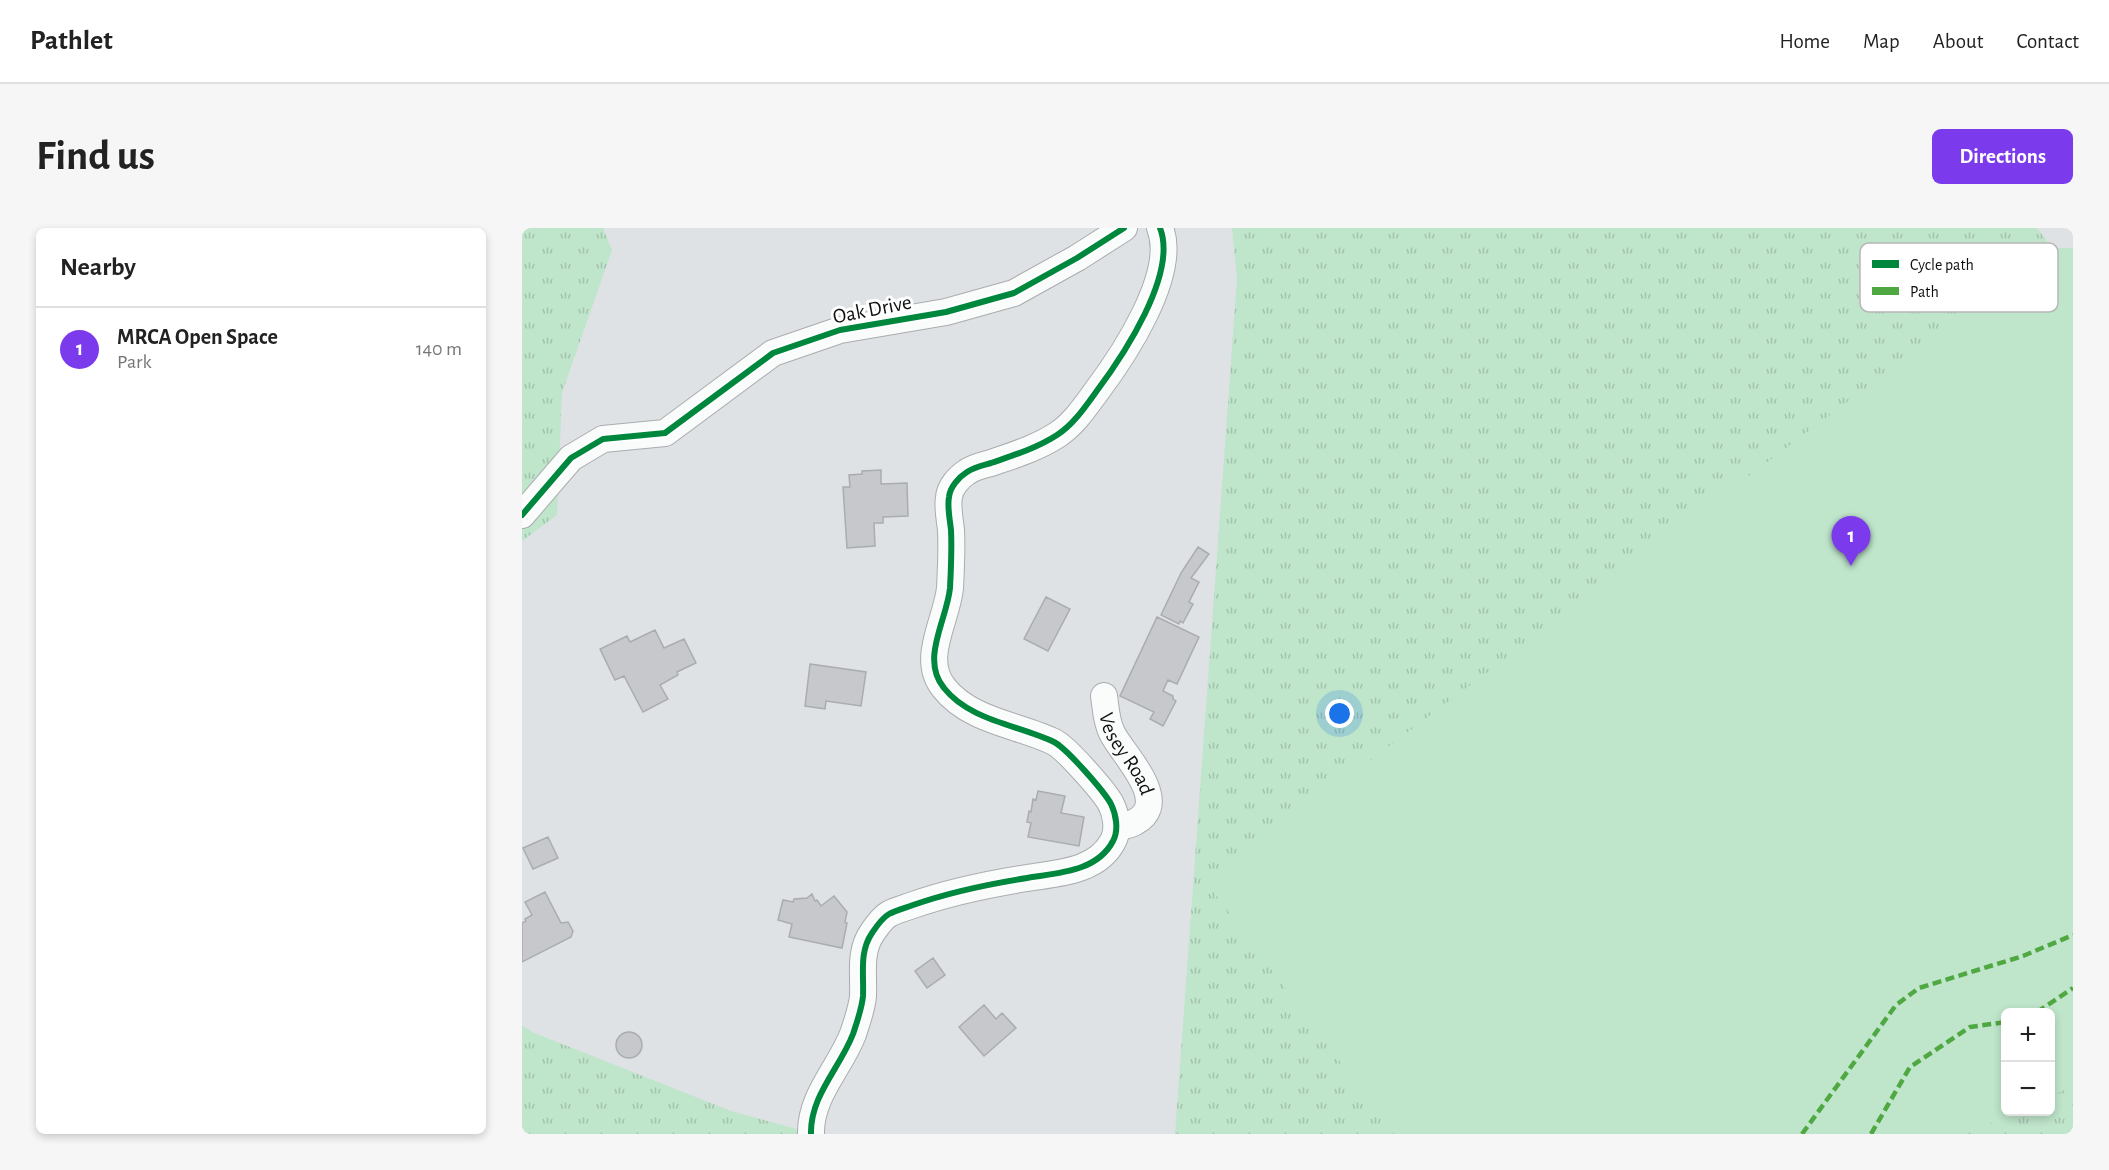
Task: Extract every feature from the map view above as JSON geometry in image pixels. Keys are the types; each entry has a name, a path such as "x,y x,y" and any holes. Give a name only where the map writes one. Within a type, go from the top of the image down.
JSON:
{"street":[{"name":"Oak Drive","path":"522,515 571,458 603,439 665,432 773,353 840,330 946,312 1014,293 1077,258 1124,228"},
{"path":"811,1134 815,1104 853,1035 863,999 863,947 886,915 940,896 1024,878 1070,872 1088,865 1113,841 1117,828 1111,803 1074,758 1056,743 964,706 943,688 934,669 939,628 950,593 952,550 949,496 954,484 968,471 1044,443 1061,433 1089,401 1132,339 1149,304 1160,275 1164,252 1164,236 1160,228"},
{"name":"Vesey Road","path":"1104,696 1107,721 1113,735 1134,764 1149,795 1148,807 1143,817 1135,823 1117,828"}],"green space":[{"path":"522,228 603,228 612,250 562,393 557,515 522,541"},
{"path":"1232,228 2037,228 2048,243 1860,243 1860,312 2058,312 2058,248 2073,248 2073,1134 1175,1134 1237,279"},
{"path":"2058,248 2073,248 2073,1086 2055,1094 2055,1008 2001,1008 2001,1116 2007,1116 1965,1134 1394,1134 1207,883 1967,312 2058,312"},
{"path":"522,1025 532,1032 731,1111 815,1134 522,1134"}],"building":[{"path":"881,470 881,484 907,483 908,516 883,517 883,523 874,523 875,546 847,548 843,487 850,487 849,475 862,474 862,471"},
{"path":"1198,547 1209,554 1191,578 1199,582 1189,602 1193,604 1183,623 1180,621 1179,624 1161,615 1181,573"},
{"path":"1046,597 1070,609 1048,651 1024,639"},
{"path":"1157,617 1199,637 1177,684 1168,680 1163,691 1173,696 1176,701 1163,726 1150,719 1154,712 1120,696"},
{"path":"655,630 664,648 684,639 696,663 677,672 678,675 660,685 668,699 643,712 624,676 615,680 600,649 627,636 630,642"},
{"path":"810,664 866,672 861,706 826,701 825,709 805,706"},
{"path":"1038,791 1065,796 1061,813 1084,817 1079,846 1028,837 1031,823 1027,822 1029,811 1031,812 1033,799 1036,800"},
{"path":"548,837 558,858 533,869 523,848"},
{"path":"545,892 561,923 568,922 573,931 571,937 522,962 522,923 532,915 525,902"},
{"path":"812,894 821,906 834,896 847,912 842,948 789,937 792,924 778,920 783,900 793,902 794,899 807,898"},
{"path":"933,958 945,975 927,988 915,971"},
{"path":"984,1005 996,1019 1002,1013 1016,1028 984,1056 959,1027"},
{"path":"629,1032 638,1036 642,1045 638,1054 629,1058 620,1054 616,1045 620,1036"}],"marked path":[{"path":"1802,1134 1896,1005 1919,988 2023,956 2073,935"},
{"path":"2043,1008 2073,988"},
{"path":"1871,1134 1910,1067 1970,1027 2001,1023"}],"cycle path":[{"path":"522,515 571,458 603,439 665,433 773,353 840,330 946,312 1014,293 1077,258 1124,228"},
{"path":"811,1134 815,1107 853,1034 862,1005 865,948 872,933 884,918 898,910 955,892 1087,865 1106,851 1115,837 1116,822 1111,804 1060,746 967,708 944,688 937,677 934,665 937,639 950,588 951,537 948,505 951,490 958,479 970,470 1025,451 1057,435 1083,410 1120,358 1155,291 1164,247 1160,228"}],"place":[{"name":"MRCA Open Space","path":"1851,566"}]}
